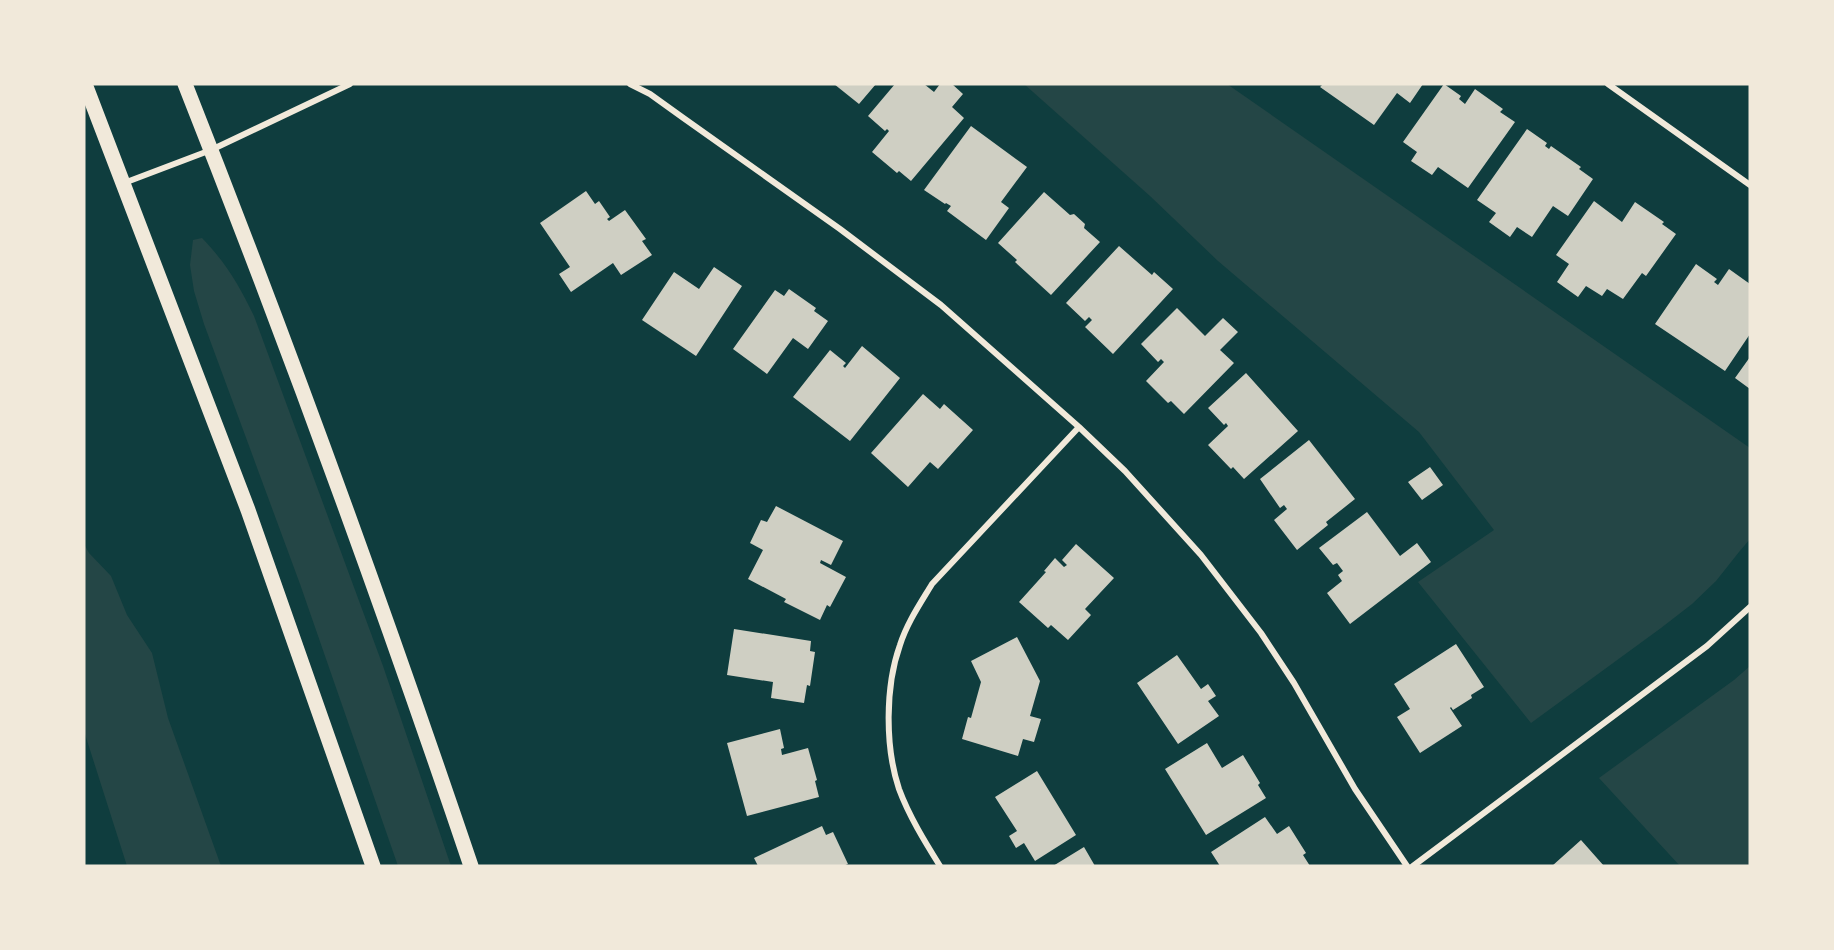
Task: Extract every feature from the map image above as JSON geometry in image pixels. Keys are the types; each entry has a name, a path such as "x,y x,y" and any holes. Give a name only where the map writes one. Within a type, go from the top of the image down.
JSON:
{"main road":[{"path":"85,84 248,510 373,866"},
{"path":"185,84 261,277 386,617 471,866"}],"street":[{"path":"124,183 211,150 350,84"},
{"path":"630,84 650,94 892,267 940,305 1079,427 1125,471 1201,555 1261,633 1294,683 1355,789 1407,866"},
{"path":"1608,84 1750,185"},
{"path":"940,866 913,820 900,790 892,761 889,704 899,646 932,584 1079,427"},
{"path":"1413,866 1707,646 1750,607"}],"shaded area":[{"path":"1024,84 1227,84 1750,448 1750,539 1716,581 1692,604 1531,723 1418,582 1494,530 1419,432 1218,261 1150,196"},
{"path":"202,238 231,275 254,316 383,666 451,866 398,866 300,584 204,324 194,291 190,265 193,240"},
{"path":"84,544 89,553 111,576 127,615 152,653 168,718 221,866 127,866 84,731"},
{"path":"1750,666 1750,866 1680,866 1599,778"}],"building":[{"path":"834,84 876,84 859,104"},
{"path":"895,84 924,84 934,92 940,84 952,84 963,94 952,107 964,118 911,181 899,171 897,173 872,152 889,131 887,129 885,131 868,116"},
{"path":"1323,84 1423,84 1410,103 1397,93 1374,125 1320,87"},
{"path":"1444,84 1461,96 1459,99 1465,104 1475,89 1503,109 1500,112 1515,122 1468,188 1438,167 1432,175 1411,161 1417,152 1403,142"},
{"path":"971,126 1027,167 1001,202 1009,208 986,240 947,211 951,206 924,190"},
{"path":"1527,129 1547,143 1545,146 1549,149 1551,146 1581,167 1579,169 1593,179 1568,216 1553,206 1532,237 1517,227 1510,237 1489,222 1496,213 1477,200"},
{"path":"586,191 595,204 599,201 610,217 607,219 609,221 625,210 646,239 642,241 652,255 621,275 613,263 571,292 559,274 570,267 540,223"},
{"path":"1044,192 1070,215 1074,214 1085,224 1084,228 1100,242 1051,295 998,243"},
{"path":"1594,201 1622,222 1635,202 1664,222 1662,224 1676,234 1646,276 1642,273 1623,299 1607,289 1602,296 1586,286 1578,297 1557,282 1569,264 1556,255"},
{"path":"1119,246 1152,275 1154,272 1173,289 1113,354 1085,327 1092,320 1089,317 1085,321 1066,303"},
{"path":"1696,264 1717,279 1714,282 1718,285 1729,269 1750,284 1750,334 1725,371 1655,324"},
{"path":"714,267 742,286 696,356 642,320 674,272 699,289"},
{"path":"789,289 816,308 814,311 828,321 808,349 793,338 767,374 733,349 775,290 784,296"},
{"path":"1177,308 1205,336 1223,318 1238,332 1220,350 1234,363 1184,414 1171,401 1168,403 1146,381 1164,362 1161,359 1158,362 1141,344"},
{"path":"862,346 900,378 850,441 793,397 830,350 846,363 843,366 845,368"},
{"path":"1750,357 1750,389 1735,378"},
{"path":"1246,373 1298,431 1244,479 1208,445 1228,426 1226,423 1224,425 1208,408"},
{"path":"923,394 940,409 944,404 973,430 938,469 930,462 908,487 871,453"},
{"path":"1309,440 1355,499 1326,522 1328,525 1297,550 1274,520 1287,509 1284,505 1280,508 1260,479"},
{"path":"1430,467 1443,485 1422,500 1408,482"},
{"path":"776,506 843,541 831,565 821,560 820,563 846,577 830,607 827,605 820,620 784,602 786,599 748,579 763,550 750,543 761,520 767,522"},
{"path":"1367,512 1400,556 1417,543 1431,562 1350,624 1327,593 1342,581 1338,575 1343,571 1337,563 1333,565 1319,548"},
{"path":"1076,544 1114,578 1085,609 1091,615 1068,640 1051,625 1048,628 1019,602 1046,572 1044,571 1055,558 1064,567 1067,565 1062,560"},
{"path":"734,629 811,641 810,651 815,652 810,686 807,685 804,703 771,698 773,682 727,675"},
{"path":"1017,637 1040,681 1030,716 1041,719 1034,742 1023,739 1018,756 962,739 968,717 971,718 981,682 971,661"},
{"path":"1456,644 1484,687 1453,710 1450,708 1462,726 1420,753 1397,717 1410,709 1394,684"},
{"path":"1177,655 1201,689 1208,684 1216,696 1208,701 1219,716 1178,744 1137,683"},
{"path":"780,729 784,748 781,749 782,755 808,748 819,797 747,816 727,743"},
{"path":"1207,743 1222,768 1243,755 1266,798 1206,835 1165,769"},
{"path":"1037,771 1076,835 1035,861 1024,843 1016,848 1009,836 1017,831 995,797"},
{"path":"1265,817 1277,834 1289,826 1306,853 1303,855 1310,866 1220,866 1211,852"},
{"path":"822,826 826,835 833,832 848,864 843,866 758,866 754,858"},
{"path":"1581,840 1604,866 1552,866"},
{"path":"1084,847 1095,866 1053,866"}]}
